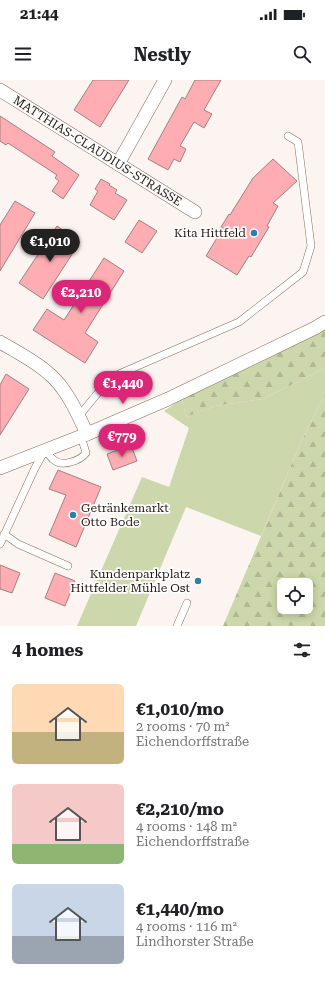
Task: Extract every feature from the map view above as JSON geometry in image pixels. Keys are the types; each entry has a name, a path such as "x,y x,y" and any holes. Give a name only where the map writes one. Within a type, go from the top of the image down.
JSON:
{"street":[{"path":"118,164 165,80"},
{"name":"MATTHIAS-CLAUDIUS-STRASSE","path":"0,90 195,212"},
{"path":"0,468 168,400 325,322"},
{"path":"0,342 47,372 58,383 79,416 84,435"}],"lane":[{"path":"79,416 98,394 119,374 239,322 303,272 311,246 298,142 288,136"},
{"path":"0,544 35,468 45,450 54,461 61,464 83,457 86,453 84,435"},
{"path":"4,534 18,544 68,566"},
{"path":"177,626 187,603"}],"green space":[{"path":"325,327 325,368 263,399 215,406 186,417 182,399"},
{"path":"325,368 325,394 302,440 261,536 186,507 136,626 77,626 142,477 169,487 189,428 164,411 182,399 186,417 215,406 263,399"},
{"path":"325,394 325,626 223,626 302,440"}],"building":[{"path":"93,80 129,80 100,127 74,110"},
{"path":"195,80 221,80 204,110 212,114 204,128 194,122 180,146 186,149 180,162 174,159 168,170 148,159 182,97 185,99"},
{"path":"0,116 55,152 52,156 79,175 63,199 52,191 59,181 55,178 57,175 8,143 6,145 0,141"},
{"name":"Kita Hittfeld","path":"273,159 297,181 273,203 278,206 267,226 269,227 251,257 249,256 237,275 206,256 223,228 221,227 253,178"},
{"path":"101,179 117,190 115,193 127,200 114,220 90,205 98,191 95,189"},
{"path":"15,201 35,213 0,271 0,225"},
{"path":"139,220 157,231 142,253 125,242"},
{"path":"57,226 80,242 43,299 19,283"},
{"path":"104,258 124,271 85,333 98,342 85,363 33,330 47,309 64,320"},
{"path":"6,374 29,389 0,435 0,385"},
{"path":"131,445 137,461 113,470 107,454"},
{"name":"Getränkemarkt Otto Bode","path":"58,470 101,487 76,547 49,535 66,495 49,489"},
{"path":"0,565 20,573 12,593 0,589"},
{"path":"55,573 75,581 65,606 45,598"}],"place":[{"name":"Kita Hittfeld","path":"254,233"},
{"name":"Getränkemarkt Otto Bode","path":"73,515"},
{"name":"Kundenparkplatz Hittfelder Mühle Ost","path":"198,581"}]}
